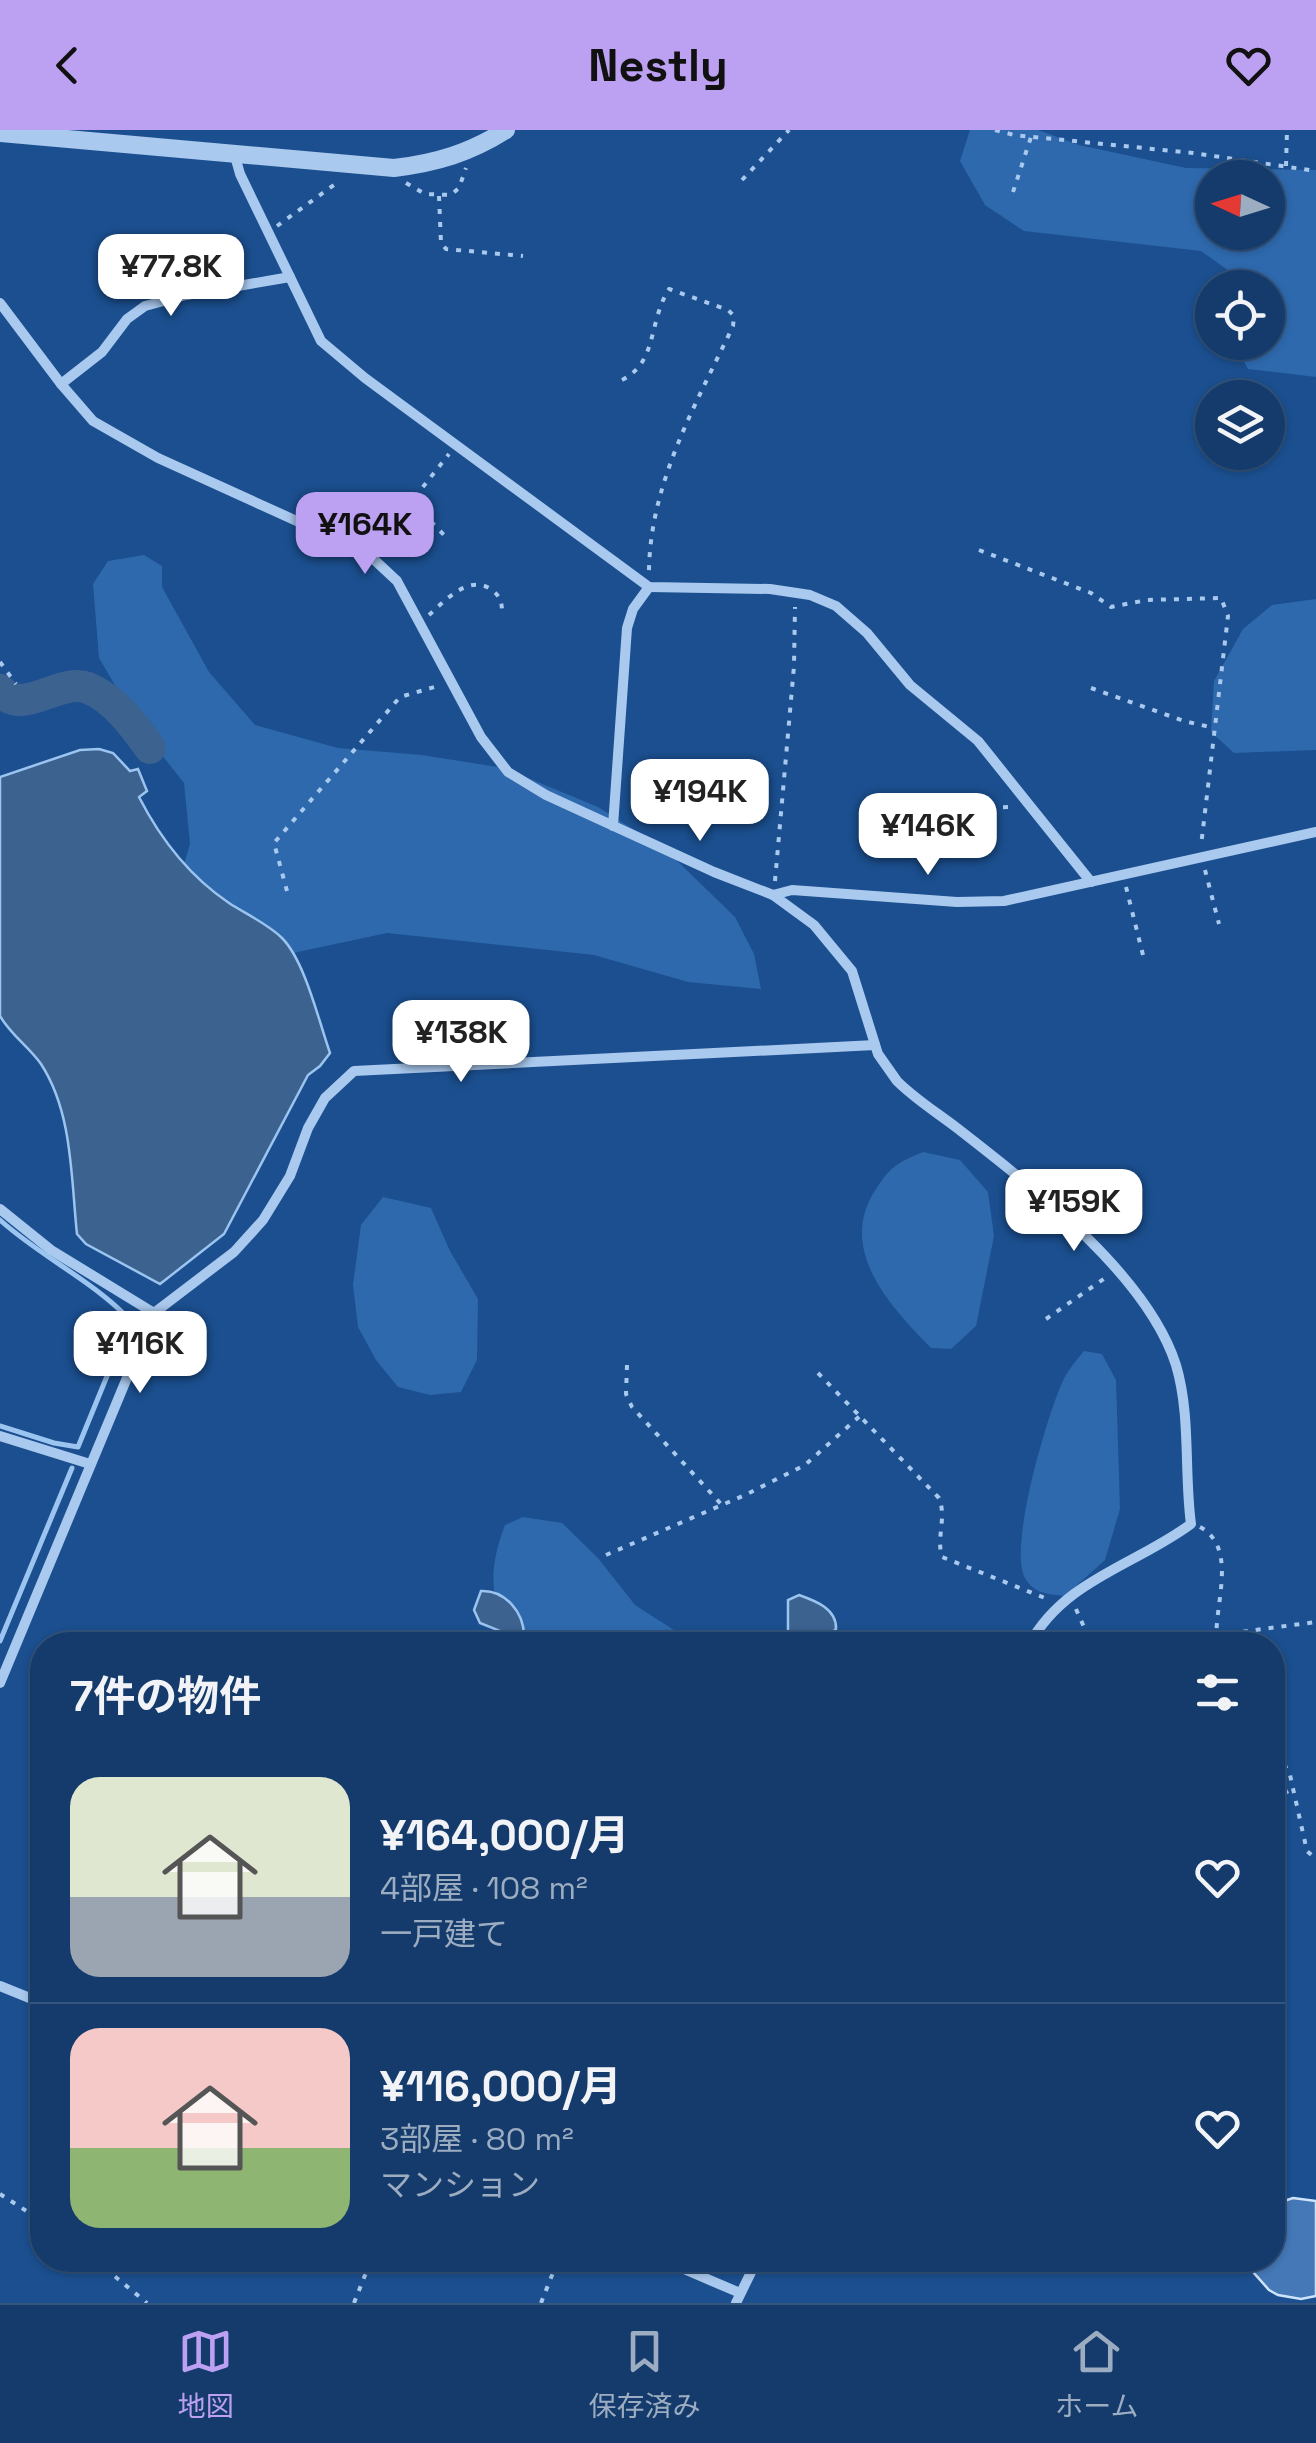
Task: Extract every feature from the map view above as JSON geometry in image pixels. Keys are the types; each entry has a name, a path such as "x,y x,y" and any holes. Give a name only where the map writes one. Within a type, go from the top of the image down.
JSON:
{"street":[{"path":"0,133 394,168 466,153 506,130"},
{"path":"235,156 240,174 321,341 455,446 648,587 733,586 797,592 836,606 850,616 902,677 978,741 1091,882"},
{"path":"61,384 102,352 127,319 145,306 290,277"},
{"path":"0,303 93,420 124,441 368,553 385,568 421,622 481,736 508,772 546,795 613,826 774,895 814,925 852,971 886,1069 912,1096 1048,1202 1115,1271 1150,1316 1176,1366 1191,1524 1162,1546 1062,1602 1036,1632"},
{"path":"613,826 627,628 648,587"},
{"path":"774,895 792,890 977,902 1040,895 1316,832"},
{"path":"0,1683 154,1313 234,1252 263,1220 290,1176 308,1128 325,1098 354,1071 875,1046"},
{"path":"0,1209 51,1250 154,1313"},
{"path":"0,1436 90,1464"},
{"path":"0,1986 30,1999"},
{"path":"687,2272 738,2298 752,2272"}],"path":[{"path":"742,180 788,130"},
{"path":"995,130 1316,170"},
{"path":"1286,166 1287,130"},
{"path":"1013,192 1031,137"},
{"path":"394,168 412,188 451,196 465,174 466,153"},
{"path":"269,232 338,182 340,164"},
{"path":"440,196 441,242 446,249 523,256"},
{"path":"622,380 634,374 648,358 652,328 670,289 728,310 734,316 734,326 683,433 657,503 649,537 648,587"},
{"path":"354,547 363,533 391,511 411,502 455,446"},
{"path":"411,502 444,536"},
{"path":"979,550 1091,593 1112,607 1148,600 1221,598 1228,616 1202,856 1218,924"},
{"path":"421,622 470,585 482,584 491,590 502,604 502,612"},
{"path":"774,895 797,592"},
{"path":"0,662 16,684"},
{"path":"287,891 274,843 400,697 452,682"},
{"path":"1091,688 1184,722 1214,728"},
{"path":"938,808 1029,804"},
{"path":"1122,874 1144,955"},
{"path":"1046,1319 1115,1271"},
{"path":"627,1365 626,1394 632,1407 722,1505"},
{"path":"818,1374 939,1498 943,1515 939,1544 942,1557 1062,1602 1084,1622 1087,1632"},
{"path":"606,1554 806,1465 861,1415"},
{"path":"1191,1524 1206,1530 1217,1544 1220,1558 1216,1632"},
{"path":"1239,1632 1316,1622"},
{"path":"1285,1764 1307,1851 1316,1859"},
{"path":"1285,1793 1293,1789"},
{"path":"0,2194 30,2213"},
{"path":"110,2272 147,2303"},
{"path":"354,2303 366,2272"},
{"path":"541,2303 553,2272"}],"shaded area":[{"path":"970,130 1038,130 1079,145 1195,168 1195,250 1285,250 1285,170 1316,170 1316,377 1248,369 1243,360 1285,360 1285,270 1228,270 1201,251 1024,231 985,205 960,161"},
{"path":"144,555 162,566 162,587 209,672 255,725 338,748 422,755 504,768 598,807 666,850 735,917 754,954 761,989 688,982 594,955 387,933 293,953 228,949 171,908 190,844 184,783 139,726 99,658 93,584 108,561"},
{"path":"1316,599 1316,750 1234,753 1211,732 1214,681 1243,629 1272,605"},
{"path":"80,750 113,753 130,771 138,769 147,791 139,797 189,869 229,903 276,933 290,948 304,976 330,1053 308,1075 224,1234 160,1284 86,1244 77,1234 69,1147 59,1104 41,1064 0,1016 0,777"},
{"path":"923,1152 960,1160 988,1192 994,1236 976,1326 951,1349 931,1348 899,1314 873,1275 865,1255 865,1211 876,1189 895,1166"},
{"path":"383,1197 431,1208 478,1299 477,1360 461,1392 430,1395 398,1387 376,1360 358,1327 353,1285 361,1225"},
{"path":"1084,1351 1102,1354 1116,1380 1120,1509 1105,1560 1065,1596 1042,1592 1025,1578 1022,1539 1032,1481 1055,1400"},
{"path":"523,1517 562,1523 598,1558 635,1605 677,1632 510,1632 496,1602 494,1587 496,1557 505,1525"},
{"path":"481,1591 498,1594 517,1611 524,1632 502,1632 480,1623 474,1610"},
{"path":"799,1595 818,1603 833,1616 836,1629 788,1632 788,1600"}],"building":[{"path":"1285,2201 1316,2201 1316,2296 1301,2299 1278,2295 1254,2272 1285,2272"}],"waterway":[{"path":"0,690 19,700 65,688 88,688 115,706 150,748"},
{"path":"0,1220 130,1320 78,1447 0,1426"},
{"path":"0,1641 72,1468"}]}
